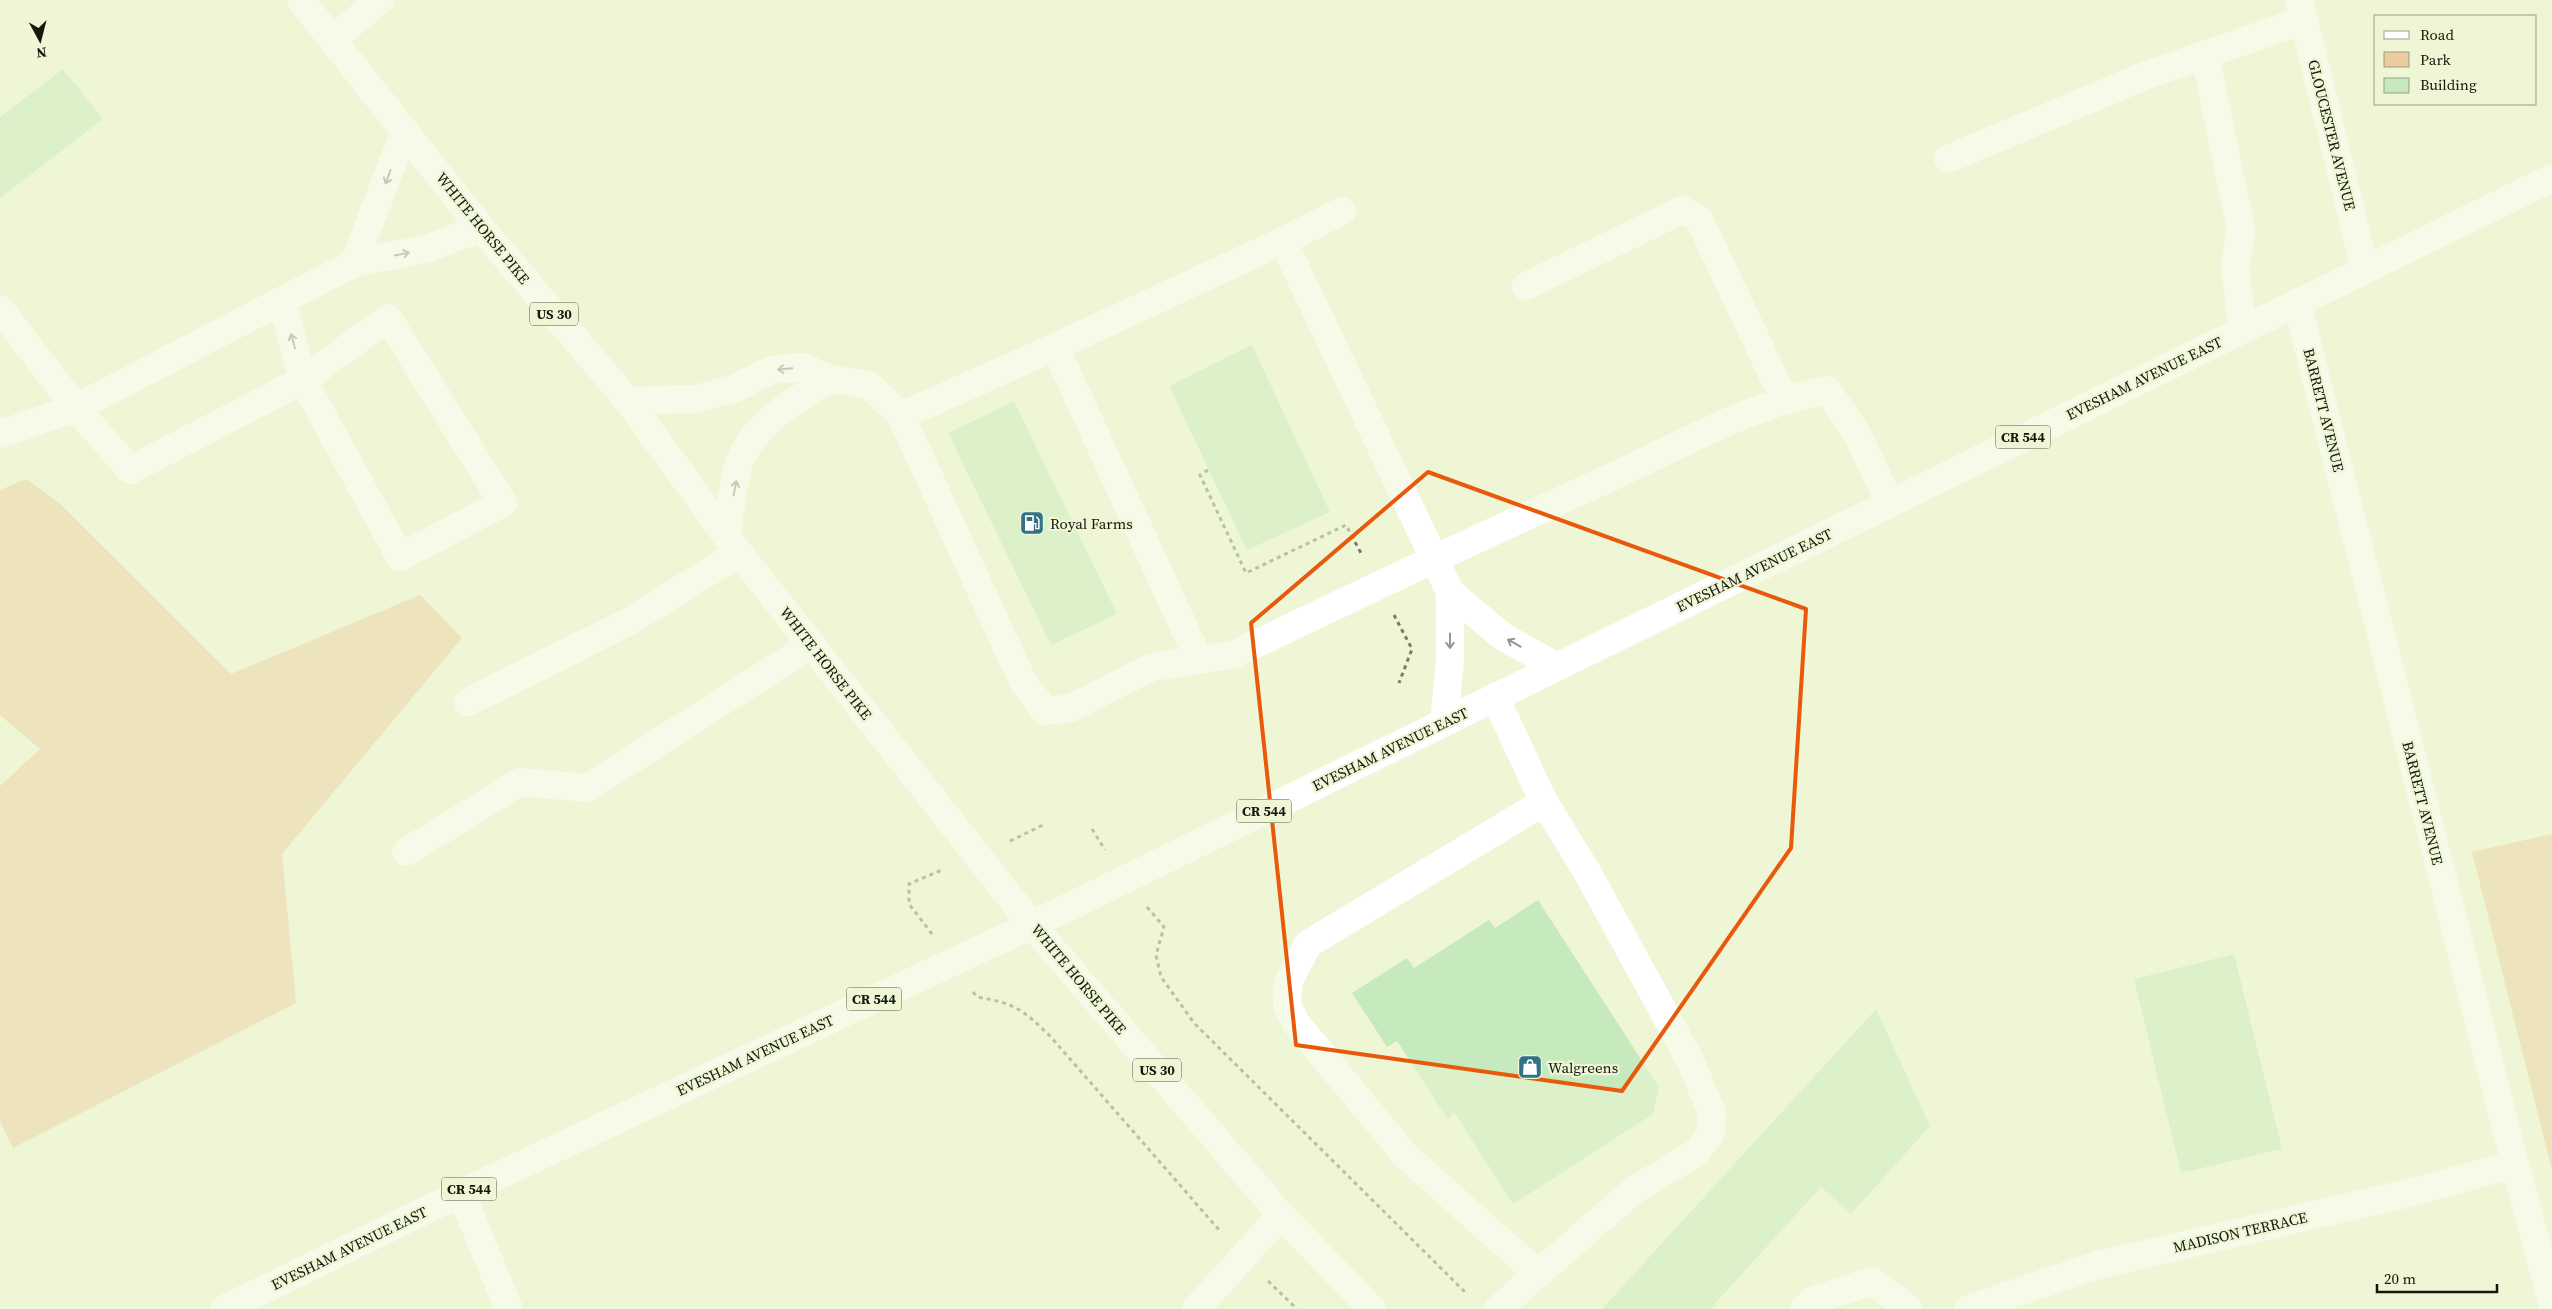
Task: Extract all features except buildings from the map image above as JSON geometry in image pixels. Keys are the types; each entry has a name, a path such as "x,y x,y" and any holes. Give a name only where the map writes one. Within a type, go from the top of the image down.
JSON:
{"main road":[{"name":"WHITE HORSE PIKE","path":"301,0 481,228 628,401 732,545 1032,925 1281,1216 1372,1309"},
{"path":"332,40 380,0"},
{"path":"1948,159 2147,75 2205,55 2301,10"},
{"name":"GLOUCESTER AVENUE","path":"2301,10 2365,269"},
{"path":"2205,55 2241,230 2235,266 2242,330"},
{"path":"354,263 405,131"},
{"name":"EVESHAM AVENUE EAST","path":"224,1309 461,1193 1032,925 2552,178"},
{"path":"1526,286 1682,210 1699,218 1785,401"},
{"path":"901,416 1055,347 1283,241 1342,211"},
{"path":"0,434 76,408 354,263 426,249 481,228"},
{"path":"1283,241 1450,592 1450,660 1444,722"},
{"path":"0,309 76,408 130,470 303,380 388,318 502,503 400,557 303,380 282,301"},
{"name":"BARRETT AVENUE","path":"2297,303 2515,1164 2552,1302"},
{"path":"1055,347 1199,660"},
{"path":"628,401 695,399 736,388 771,370 802,368 831,379 869,385 901,416 1023,682 1045,711 1071,708 1152,667 1235,654 1435,557 1745,416 1800,395 1827,390 1856,432 1890,503"},
{"path":"468,702 630,621 732,545 741,457 761,425 786,406 831,379"},
{"path":"1450,592 1502,636 1557,667"},
{"path":"406,852 520,782 587,788 812,645"},
{"path":"1495,697 1544,802 1586,870 1690,1060 1712,1113 1711,1133 1697,1152 1633,1191 1498,1309"},
{"path":"1538,1274 1405,1155 1296,1023 1287,1005 1288,983 1308,944 1544,802"},
{"name":"MADISON TERRACE","path":"1968,1309 2098,1265 2409,1193 2515,1164"},
{"path":"461,1193 509,1309"},
{"path":"1196,1309 1281,1216"},
{"path":"1804,1309 1812,1301 1872,1281 1909,1309"}],"path":[{"path":"1208,470 1200,475 1246,573 1346,525 1412,649 1400,683"},
{"path":"1045,824 909,884 909,904 954,962 977,997 1005,1002 1025,1012 1050,1036 1244,1257 1297,1309"},
{"path":"1092,829 1124,880 1164,927 1156,955 1161,977 1194,1023 1468,1295"}],"highlighted area":[{"path":"1428,472 1806,609 1791,848 1622,1091 1296,1045 1251,623"}],"green space":[{"path":"26,479 58,502 231,674 420,595 462,638 282,854 296,1003 13,1148 0,1121 0,786 40,749 0,715 0,490"},
{"path":"2552,834 2552,1170 2472,852"}],"place":[{"name":"Royal Farms","path":"1032,523"},
{"name":"Walgreens","path":"1530,1067"}]}
